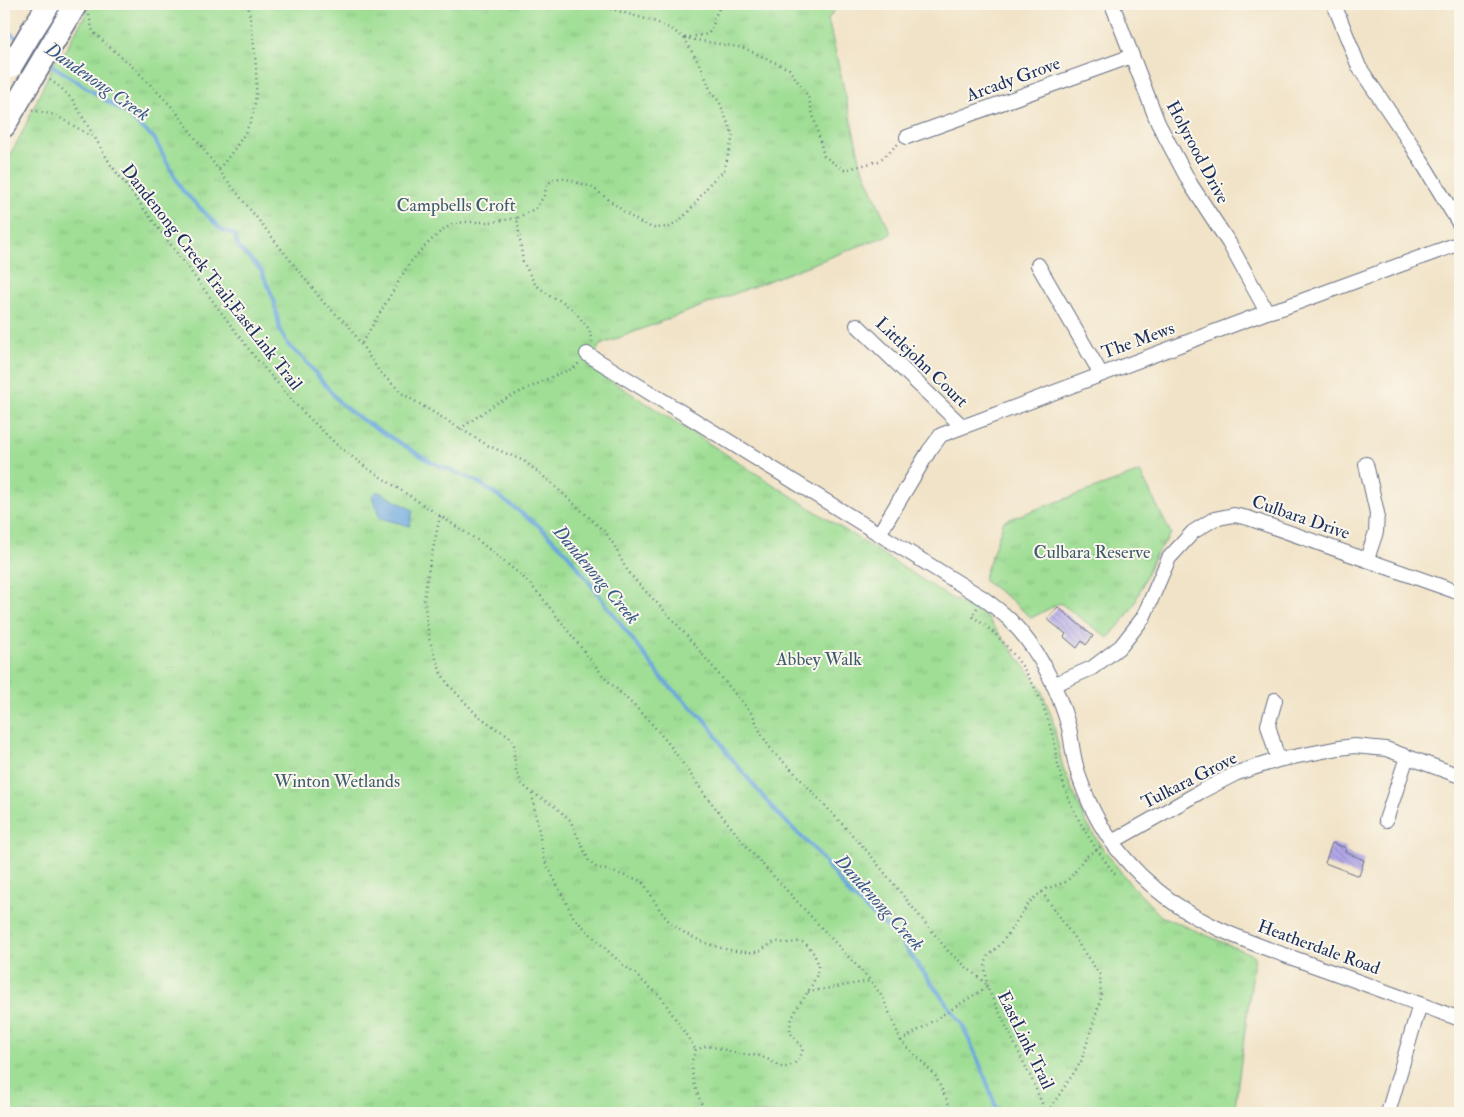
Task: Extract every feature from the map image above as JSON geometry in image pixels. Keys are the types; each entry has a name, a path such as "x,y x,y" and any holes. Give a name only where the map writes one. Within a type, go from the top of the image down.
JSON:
{"main road":[{"path":"8,72 49,4"},
{"path":"9,116 54,42 82,5"}],"street":[{"name":"Holyrood Drive","path":"1112,4 1158,123 1192,185 1229,243 1267,312"},
{"path":"1334,4 1359,67 1411,144 1460,224"},
{"name":"Arcady Grove","path":"907,137 1132,56"},
{"name":"The Mews","path":"879,534 929,451 941,435 1267,312 1460,242"},
{"path":"1038,265 1101,374"},
{"name":"Littlejohn Court","path":"857,325 962,426"},
{"path":"587,354 983,598 1008,618 1026,638 1040,659 1053,685 1067,722 1080,781 1098,820 1112,842"},
{"path":"1366,464 1377,512 1376,532 1367,559"},
{"name":"Culbara Drive","path":"1053,685 1092,668 1121,646 1143,618 1169,558 1193,532 1214,519 1234,515 1248,518 1460,593"},
{"path":"1275,700 1268,725 1278,760"},
{"name":"Tulkara Grove","path":"1112,842 1237,773 1278,760 1354,746 1386,749 1460,776"},
{"path":"1386,820 1407,757"},
{"name":"Heatherdale Road","path":"1112,842 1133,868 1150,884 1194,916 1238,938 1460,1019"},
{"path":"1388,1113 1420,1004"}],"path":[{"path":"218,169 238,145 249,126 255,100 256,73 248,4"},
{"path":"361,343 409,264 439,233 452,224 492,222 517,218 536,208 544,196 547,185 555,178 567,179 592,187 630,216 653,228 669,227 680,220 691,209 711,182 724,171 733,136 719,101 712,94 702,69 684,38 656,22 594,4"},
{"path":"684,38 708,34 713,27 714,19 721,4"},
{"path":"82,5 93,32 135,69 174,109 218,169 325,304 349,326 379,371 403,394 489,446 524,461 548,480 605,532 625,567 635,580 676,623 753,715 773,752 794,771 867,851 948,951 986,986"},
{"path":"684,38 744,48 789,69 808,96 824,156 844,170 879,161 907,137"},
{"path":"9,116 55,115 94,138"},
{"name":"Dandenong Creek Trail;EastLink Trail","path":"86,124 110,165 242,340 298,408 337,445 367,468 487,548 522,576 540,595 605,678 646,717 752,853 871,981 882,998 901,1041"},
{"path":"460,429 495,404 574,368 587,354 592,344 589,329 576,313 535,284 523,262 517,218"},
{"path":"440,516 424,600 429,638 435,658 448,684 476,714 508,735 513,741 516,772 522,784 554,806 570,820 589,860 596,867 639,880 644,884 668,919 688,935 714,945 753,952 763,950 770,944 781,941 786,943 799,941 807,944 819,964 816,978 803,997 801,1005 790,1019 791,1033 803,1048 801,1057 795,1064 783,1068 769,1060 750,1054 706,1046 696,1050 692,1060 694,1083 699,1100 708,1113"},
{"path":"983,598 972,616 996,634 1026,671 1049,720 1057,760 1069,800 1096,849 1115,874"},
{"path":"531,792 544,859 574,918 610,953 660,996 696,1050"},
{"path":"986,986 985,965 988,956 993,949 1001,944 1029,903 1042,892 1071,878 1081,862 1096,849 1112,842"},
{"path":"1042,892 1100,975 1101,998 1082,1062 1046,1113"},
{"path":"808,992 871,981"},
{"name":"EastLink Trail","path":"901,1041 986,986 1046,1113"},
{"path":"901,1041 935,1075 953,1113"}],"green space":[{"name":"Winton Wetlands","path":"91,4 839,4 828,19 861,164 891,234 600,345 588,366 951,598 985,615 1040,686 1052,718 1063,768 1086,822 1099,843 1130,884 1161,916 1255,956 1234,1113 4,1113 4,166 23,131 57,56 61,58"},
{"name":"Culbara Reserve","path":"1140,472 1171,534 1154,557 1134,605 1108,638 1060,603 1031,618 1010,599 983,580 1004,521"}],"water":[{"path":"377,491 413,510 410,526 380,518 372,496"}],"building":[{"path":"1058,607 1093,636 1086,645 1082,641 1077,648 1064,637 1066,634 1047,619"},
{"path":"1332,843 1346,848 1345,852 1364,860 1359,876 1325,863"}],"waterway":[{"name":"Dandenong Creek","path":"4,28 19,40"},
{"name":"Dandenong Creek","path":"50,64 124,112 154,138 182,190 222,230 235,235 238,247 261,270 274,300 280,331 289,346 303,358 340,403 356,416 431,462 476,481 539,526 567,553 664,681 707,722 727,753 776,812 816,851 850,895 894,933 962,1024 982,1069 998,1113"}],"park label":[{"name":"Campbells Croft","path":"456,205"},
{"name":"Abbey Walk","path":"819,659"}]}
